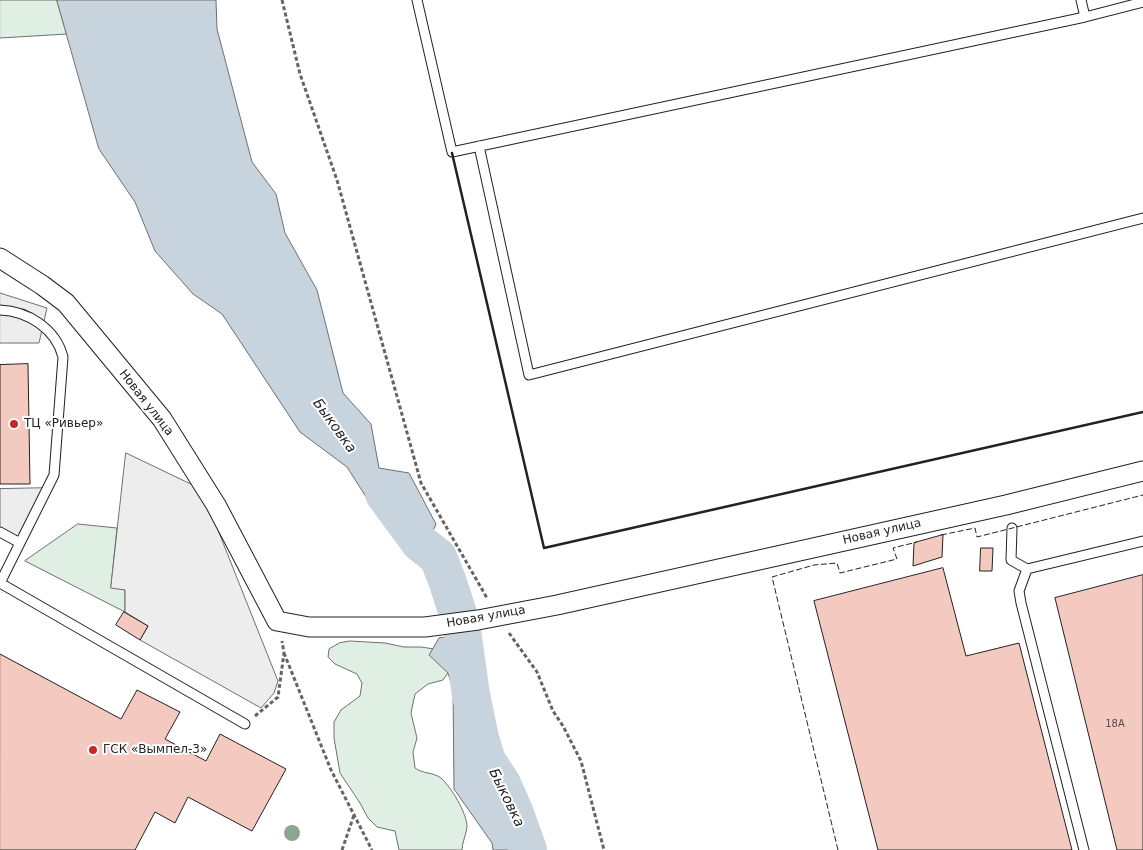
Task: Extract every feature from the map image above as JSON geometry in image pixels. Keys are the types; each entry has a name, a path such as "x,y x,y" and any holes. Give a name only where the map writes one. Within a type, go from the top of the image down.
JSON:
{"street":[{"name":"Новая улица","path":"0,258 66,303 162,419 216,506 277,621 309,627 425,627 478,620 557,605 920,524 1143,471"}],"lane":[{"path":"417,0 452,152 1085,17 1143,2"},
{"path":"1081,0 1085,17"},
{"path":"479,146 529,375 1143,218"},
{"path":"0,310 21,314 41,324 57,340 63,357 54,475 0,583 245,724"},
{"path":"1012,528 1011,560 1028,569 1143,541"},
{"path":"0,532 20,543"},
{"path":"1028,569 1019,591 1021,603 1084,850"}],"path":[{"path":"282,0 300,74 337,180 421,483 497,616 537,672 553,711 581,761 604,850"},
{"path":"277,621 284,653 331,770 372,850"},
{"path":"245,724 278,697 284,653"},
{"path":"342,850 354,814"}],"green space":[{"path":"0,0 57,0 67,34 0,38"},
{"path":"78,524 117,528 111,587 125,590 125,612 25,561"},
{"path":"350,641 441,650 450,670 443,680 428,684 415,694 411,713 417,738 413,752 415,768 441,778 454,794 461,808 467,827 462,850 399,850 395,831 377,827 368,818 340,773 334,738 334,722 341,710 360,696 362,683 357,674 335,664 328,657 329,649 339,643"}],"shaded area":[{"path":"0,293 47,308 39,343 0,343"},
{"path":"126,453 197,487 206,500 278,681 274,693 261,708 140,640 148,626 125,612 125,590 111,588"},
{"path":"48,488 20,543 0,532 0,489"}],"water":[{"path":"57,0 216,0 217,29 252,162 276,194 285,233 317,290 343,393 371,424 379,468 409,473 436,524 429,540 401,532 368,500 347,467 300,432 222,314 193,294 155,251 135,202 99,149"},
{"path":"455,637 461,646 468,744 492,804 519,850 493,850 492,843 454,789 453,689 448,673 429,655 439,638"}],"building":[{"name":"ТЦ «Ривьер»","path":"28,364 30,484 0,484 0,365"},
{"path":"943,535 942,557 913,566 914,543"},
{"path":"981,548 993,548 992,571 980,571"},
{"path":"943,568 966,656 1019,643 1072,850 878,850 814,601"},
{"path":"1143,575 1143,850 1117,850 1055,598"},
{"path":"124,612 148,626 140,640 116,625"},
{"name":"ГСК «Вымпел-3»","path":"0,654 121,719 137,690 180,712 165,739 206,761 220,734 286,769 252,831 188,797 175,823 155,812 135,850 0,850"}],"waterway":[{"name":"Быковка","path":"384,494 420,543 438,557 461,623 471,695 487,761 502,784 528,850"}],"fence":[{"path":"941,535 975,528 977,537 1143,495"},
{"path":"838,850 772,577 814,565 837,563 840,573 897,559 893,548 917,542"}],"wall":[{"path":"452,153 544,548 1143,412"}],"place":[{"name":"ТЦ «Ривьер»","path":"14,424"},
{"name":"ГСК «Вымпел-3»","path":"93,750"}]}
